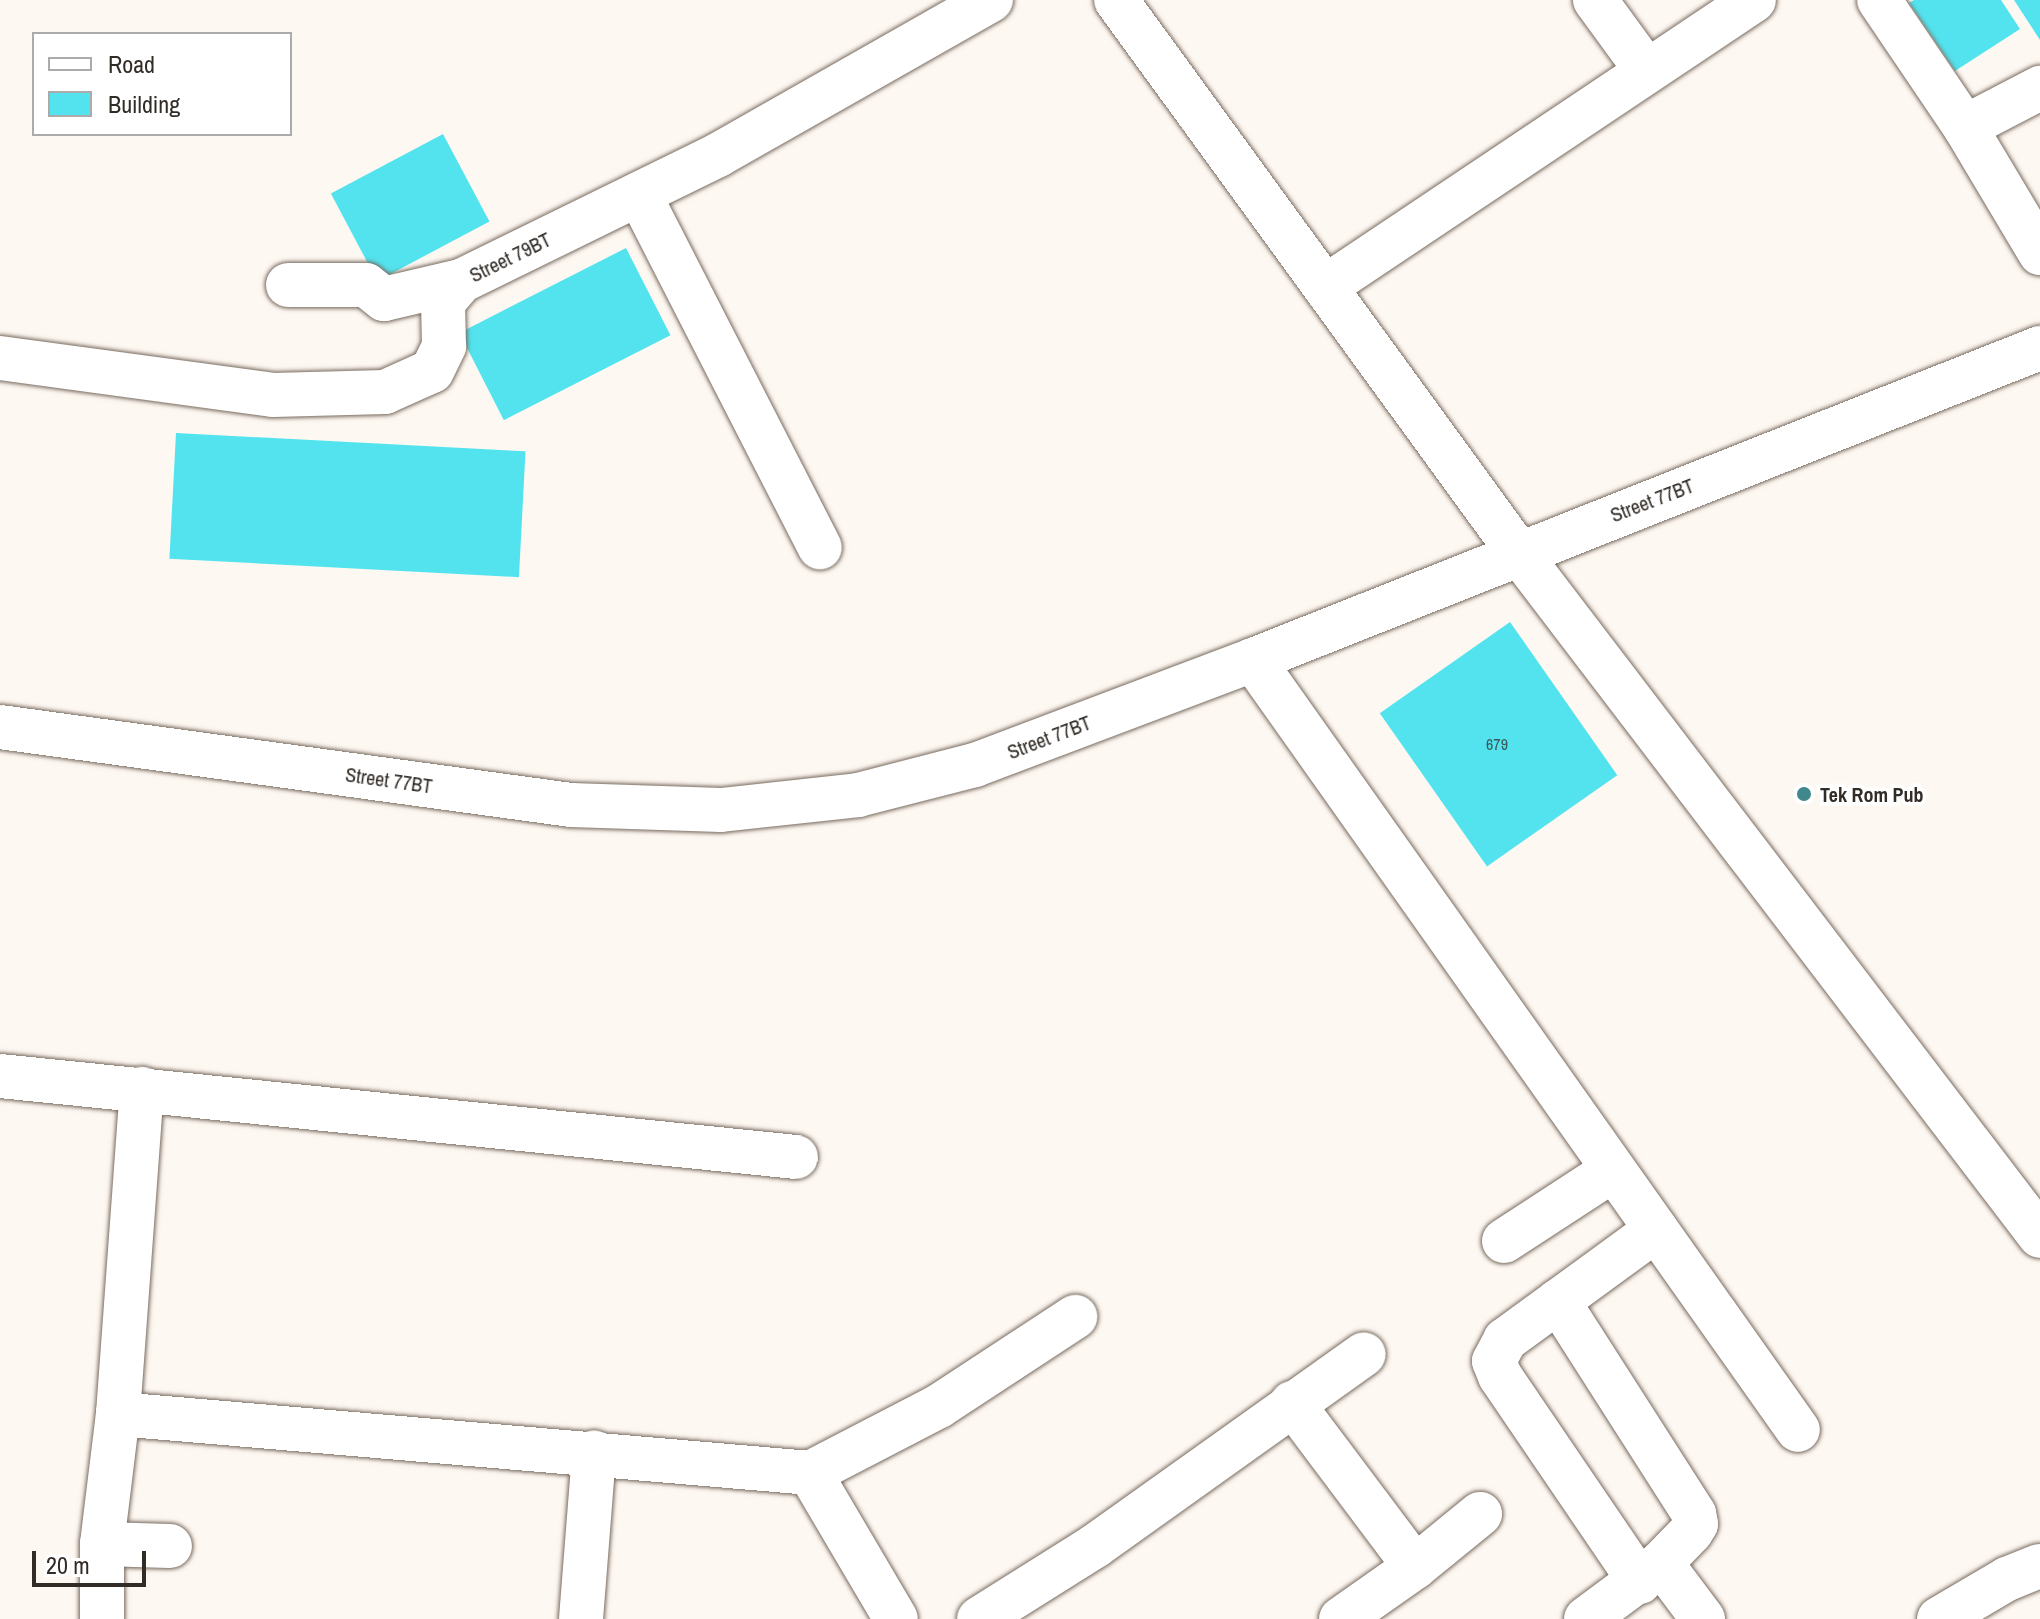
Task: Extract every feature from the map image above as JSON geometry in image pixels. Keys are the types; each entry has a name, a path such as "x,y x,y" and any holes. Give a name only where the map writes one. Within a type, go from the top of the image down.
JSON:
{"street":[{"name":"Street 79BT","path":"0,358 273,395 385,392 432,371 444,346 443,302 461,281 718,155 991,0"},
{"path":"1116,0 1518,552 2040,1236"},
{"path":"1595,0 1646,70"},
{"path":"1325,287 1754,0"},
{"path":"1879,0 1965,127 2040,253"},
{"path":"1965,127 2040,88"},
{"path":"639,194 820,547"},
{"path":"288,285 366,285 384,299 461,281"},
{"name":"Street 77BT","path":"0,727 571,805 721,810 858,795 975,765 1253,660 1518,552 2040,348"},
{"path":"1253,660 1798,1430"},
{"path":"0,1076 796,1157"},
{"path":"102,1619 102,1544 118,1414 142,1089"},
{"path":"1504,1241 1613,1170"},
{"path":"1656,1230 1505,1340 1494,1361 1500,1376 1650,1573 1703,1619"},
{"path":"1558,1301 1694,1514 1696,1524 1650,1573 1586,1619"},
{"path":"118,1414 810,1473 939,1406 1075,1317"},
{"path":"979,1619 1095,1546 1364,1354"},
{"path":"1292,1403 1415,1567"},
{"path":"581,1619 594,1453"},
{"path":"810,1473 896,1619"},
{"path":"1341,1619 1415,1567 1480,1514"},
{"path":"102,1544 170,1546"},
{"path":"1939,1619 2007,1579 2040,1566"}],"building":[{"path":"1914,0 2001,0 2020,29 1955,71 1909,3"},
{"path":"2014,0 2040,0 2040,40"},
{"path":"443,134 489,221 377,281 331,194"},
{"path":"626,248 670,335 504,420 459,333"},
{"path":"176,433 526,451 519,577 169,559"},
{"path":"1510,622 1617,775 1487,866 1380,713"}],"place":[{"name":"Tek Rom Pub","path":"1804,794"}]}
